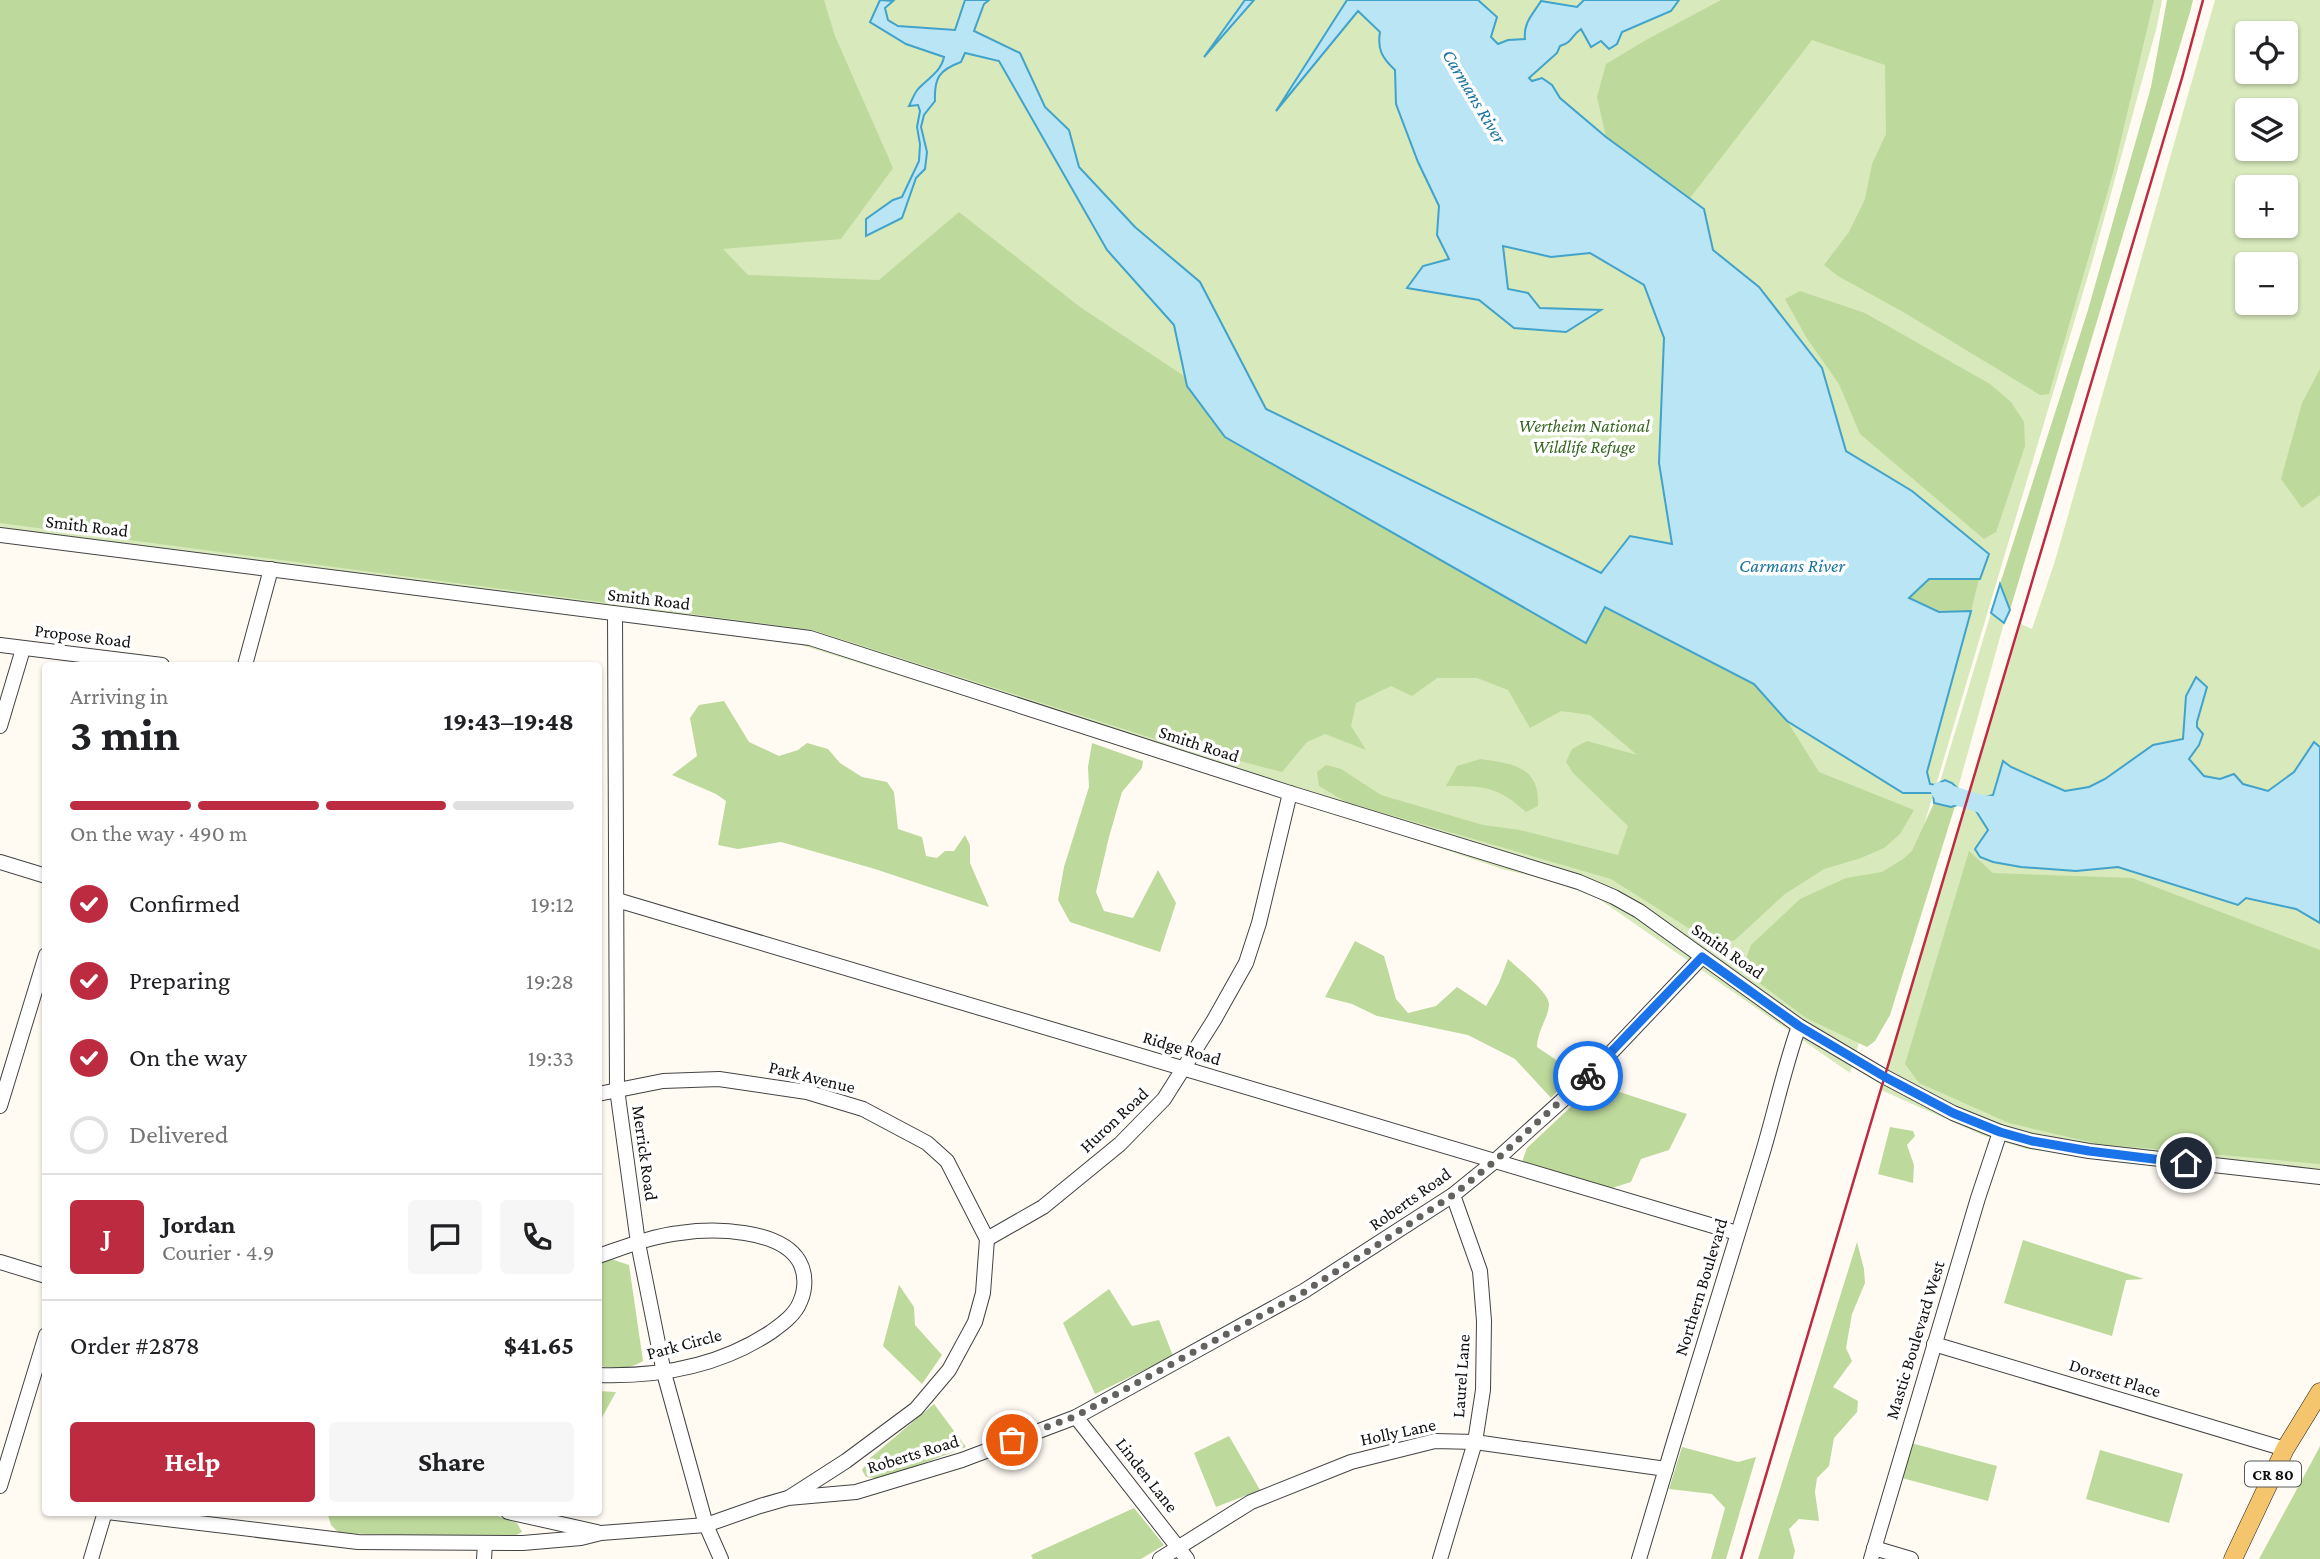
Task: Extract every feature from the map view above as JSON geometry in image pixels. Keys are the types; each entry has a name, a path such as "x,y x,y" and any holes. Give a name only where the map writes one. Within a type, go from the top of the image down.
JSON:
{"main road":[{"name":"CR 80","path":"2233,1559 2285,1450 2320,1392"}],"street":[{"name":"Smith Road","path":"0,534 810,638 1290,793 1579,882 1639,911 1799,1026 1885,1077 1953,1113 2000,1132 2032,1141 2089,1151 2320,1177"},
{"path":"246,662 271,569"},
{"name":"Merrick Road","path":"615,614 617,1089 638,1243 664,1373 706,1525 722,1559"},
{"name":"Propose Road","path":"0,645 123,662"},
{"path":"0,726 23,649"},
{"name":"Huron Road","path":"987,1239 1043,1207 1120,1144 1164,1099 1246,963 1259,923 1290,793"},
{"path":"0,862 42,875"},
{"name":"Ridge Road","path":"617,900 1737,1233"},
{"name":"Roberts Road","path":"140,1516 358,1542 485,1544 581,1538 601,1533 706,1525 788,1498 856,1492 962,1460 1076,1416 1304,1292 1453,1195 1587,1078 1702,957"},
{"path":"0,1106 42,968"},
{"name":"Northern Boulevard","path":"1639,1559 1799,1026"},
{"name":"Park Avenue","path":"602,1093 663,1081 719,1079 807,1092 863,1109 927,1143 947,1160 987,1239"},
{"name":"Mastic Boulevard West","path":"1872,1553 2000,1132"},
{"name":"Laurel Lane","path":"1440,1559 1475,1442 1483,1390 1484,1321 1480,1271 1453,1195"},
{"name":"Park Circle","path":"602,1255 680,1233 709,1231 760,1236 780,1243 793,1252 802,1268 805,1287 800,1304 785,1321 757,1341 713,1361 664,1373 602,1375"},
{"path":"788,1498 846,1461 916,1409 948,1370 975,1322 984,1293 987,1239"},
{"path":"0,1262 42,1275"},
{"name":"Dorsett Place","path":"1934,1344 2285,1450"},
{"path":"0,1486 42,1348"},
{"name":"Linden Lane","path":"1076,1416 1183,1554"},
{"name":"Holly Lane","path":"1160,1559 1183,1554 1251,1502 1351,1462 1435,1441 1475,1442 1666,1469"},
{"path":"91,1559 105,1516"},
{"path":"526,1516 601,1533"},
{"path":"484,1559 485,1544"},
{"path":"1872,1553 1911,1559"}],"green space":[{"name":"Wertheim National Wildlife Refuge","path":"0,0 2162,0 2093,259 1850,1073 1599,899 1556,882 1502,869 1319,807 744,627 383,585 0,527"},
{"path":"0,0 824,0 835,36 893,168 841,239 723,249 748,275 879,280 959,212 1080,307 1184,376 1187,386 1586,643 1605,607 1754,684 1787,721 1819,772 1914,810 1900,834 1884,848 1824,869 1785,894 1735,940 1717,946 1611,879 1346,802 1319,786 1317,772 1326,765 1341,769 1381,795 1483,825 1520,830 1618,855 1628,826 1573,773 1566,762 1572,749 1587,741 1637,755 1590,715 1561,711 1530,728 1508,690 1477,678 1437,678 1412,696 1391,686 1356,703 1351,726 1366,750 1325,734 1307,742 1282,772 1152,738 813,630 0,523"},
{"path":"1721,0 2154,0 2113,173 2049,394 2040,395 1905,313 1838,276 1824,265 1849,232 1865,199 1872,164 1886,134 1885,65 1812,40 1690,198 1606,137 1597,97 1606,64"},
{"path":"2167,0 2193,0 2010,610 2000,584 2088,310 2151,87"},
{"path":"2215,0 2320,0 2320,1169 2222,1160 2081,1155 2026,1149 1982,1135 1881,1090 2021,624 2032,629 2055,561"},
{"path":"1800,291 1865,313 1990,384 2011,402 2024,422 2025,446 1996,532 1984,539 1860,434 1839,384 1806,337 1785,299"},
{"path":"2320,369 2320,495 2302,508 2281,479 2302,403"},
{"path":"1929,579 1979,579 1971,611 1939,612 1908,598"},
{"path":"1991,613 2004,623 1958,788 1952,783 1940,782"},
{"path":"724,701 749,742 779,756 798,750 807,743 828,749 840,763 862,777 887,782 894,792 898,829 922,837 926,856 937,858 945,851 954,851 965,835 970,845 970,863 989,907 875,869 781,842 738,849 718,845 726,801 672,775 697,756 690,718 699,705"},
{"path":"1092,743 1143,761 1142,768 1122,792 1096,892 1104,911 1133,918 1158,870 1176,903 1160,952 1070,922 1058,900 1064,867 1089,787 1088,767"},
{"path":"1481,759 1522,769 1534,782 1538,806 1526,812 1507,797 1489,789 1446,786 1457,766"},
{"path":"1934,803 1955,806 1890,1015 1875,1041 1867,1047 1806,1018 1742,970 1751,945 1800,899 1846,878 1882,872 1903,859 1912,851"},
{"path":"1969,851 1993,873 2132,878 2320,950 2320,1164 2098,1144 2009,1123 1919,1083 1905,1064"},
{"path":"1355,941 1384,956 1396,999 1408,1013 1436,1006 1457,987 1486,1006 1508,959 1548,999 1548,1009 1537,1047 1574,1072 1551,1098 1515,1059 1468,1035 1377,1016 1352,1004 1325,997"},
{"path":"1595,1084 1687,1114 1669,1150 1641,1159 1631,1182 1612,1188 1522,1162 1527,1148"},
{"path":"1890,1127 1913,1131 1915,1136 1907,1145 1914,1165 1913,1183 1878,1174"},
{"path":"2023,1240 2144,1279 2126,1280 2112,1336 2004,1303"},
{"path":"1857,1242 1865,1283 1852,1314 1846,1348 1852,1361 1833,1387 1858,1401 1857,1412 1834,1438 1829,1466 1817,1478 1815,1492 1819,1521 1799,1519 1789,1529 1795,1551 1793,1559 1758,1559"},
{"path":"611,1259 629,1265 643,1361 632,1366 602,1367 602,1262"},
{"path":"899,1285 914,1307 915,1325 942,1355 922,1384 883,1346"},
{"path":"1109,1289 1132,1326 1159,1320 1173,1356 1095,1394 1063,1323"},
{"path":"602,1391 616,1392 602,1418"},
{"path":"934,1404 966,1447 882,1479 866,1477 862,1470 869,1459"},
{"path":"1229,1436 1260,1490 1216,1507 1194,1453"},
{"path":"1911,1443 1997,1466 1988,1501 1902,1478"},
{"path":"2320,1446 2320,1559 2259,1559 2317,1452"},
{"path":"1682,1447 1738,1462 1756,1457 1726,1559 1711,1559 1725,1508 1712,1494 1669,1489"},
{"path":"2100,1450 2183,1474 2169,1523 2086,1499"},
{"path":"1134,1508 1164,1545 1141,1559 1033,1559 1031,1555"},
{"path":"328,1516 498,1516 517,1523 522,1532 509,1539 339,1533 331,1525"}],"water":[{"name":"Carmans River","path":"880,0 893,1 885,8 888,20 898,26 955,30 965,0 989,0 984,4 974,31 1020,53 1045,107 1069,130 1079,167 1135,227 1200,282 1266,409 1601,573 1630,536 1672,544 1659,463 1664,338 1644,285 1590,253 1551,257 1503,246 1508,289 1528,293 1540,308 1601,310 1566,332 1514,328 1479,300 1407,288 1423,266 1449,259 1437,235 1439,206 1418,162 1396,104 1395,70 1381,53 1380,32 1358,11 1276,111 1347,0 1478,0 1497,17 1491,37 1498,44 1508,40 1525,39 1527,23 1541,1 1577,7 1584,0 1679,0 1671,11 1622,32 1617,44 1609,49 1601,41 1591,47 1581,29 1529,78 1532,81 1542,78 1552,85 1560,98 1606,137 1704,209 1713,250 1759,287 1822,368 1846,451 1912,491 1989,554 1980,579 1929,579 1909,598 1939,612 1971,611 1927,772 1930,784 1935,785 1945,780 1964,794 1961,804 1951,807 1934,803 1933,793 1903,793 1787,721 1754,684 1605,607 1586,643 1225,437 1187,386 1174,325 1107,250 999,61 965,53 961,62 939,76 935,101 924,115 921,127 927,152 925,169 916,178 902,218 866,236 866,219 893,200 902,197 919,161 917,127 920,111 918,105 909,106 917,91 937,71 944,57 906,44 870,22"},
{"path":"1245,0 1254,0 1204,57"},
{"path":"2000,584 2010,610 2004,623 1991,613"},
{"path":"2196,677 2207,687 2197,722 2197,727 2203,734 2189,759 2204,776 2220,779 2234,774 2243,784 2268,791 2294,772 2314,742 2320,747 2320,923 2296,909 2246,898 2238,905 2118,867 2076,871 2021,867 1980,857 1975,849 1988,830 1976,811 1981,798 1993,795 2003,761 2065,791 2089,787 2153,745 2183,739 2186,696"}],"waterway":[{"name":"Carmans River","path":"1940,791 1981,804 2001,806"}],"railway":[{"path":"1741,1559 2203,0"}],"way so far":[{"path":"1012,1440 1076,1416 1304,1292 1453,1195 1495,1161 1588,1076"}],"route":[{"path":"1588,1076 1702,957 1799,1026 1885,1077 1953,1113 2000,1132 2032,1141 2186,1163"}]}
